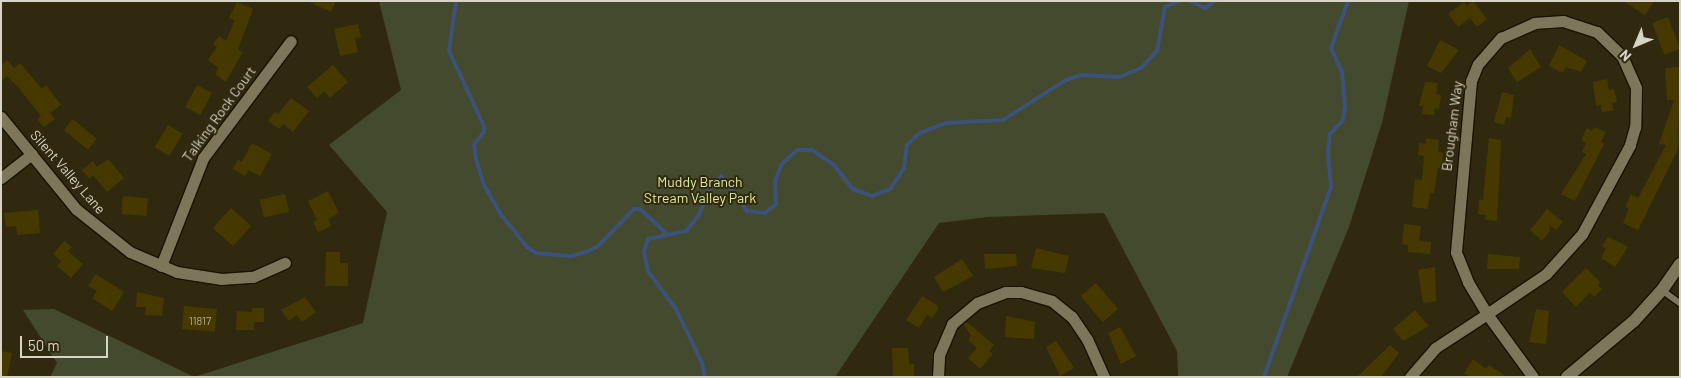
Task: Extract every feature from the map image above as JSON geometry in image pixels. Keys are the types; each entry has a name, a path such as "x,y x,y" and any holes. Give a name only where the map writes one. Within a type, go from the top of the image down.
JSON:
{"street":[{"name":"Brougham Way","path":"1410,377 1435,348 1487,314 1546,274 1582,234 1630,145 1638,108 1636,88 1622,56 1597,32 1581,25 1564,21 1534,23 1516,29 1501,38 1478,64 1471,81 1456,252 1468,282 1487,314"},
{"name":"Talking Rock Court","path":"161,266 203,158 291,41"},
{"name":"Silent Valley Lane","path":"1,117 76,208 96,228 130,252 161,266 221,279 253,277 285,263"},
{"path":"1,178 32,154"},
{"path":"1567,377 1614,339 1662,290 1680,264"},
{"path":"938,377 939,355 952,324 977,303 1005,292 1021,292 1052,301 1072,317 1088,339 1104,377"},
{"path":"1487,314 1533,377"}],"lane":[{"path":"1662,290 1680,303"}],"green space":[{"name":"Muddy Branch Stream Valley Park","path":"379,1 1409,1 1382,123 1349,227 1287,377 1178,377 1177,351 1104,213 988,217 939,223 835,377 194,377 363,323 387,212 329,145 401,90"},
{"path":"54,309 194,377 50,377 57,363 23,310"}],"building":[{"path":"307,1 336,1 331,12"},
{"path":"1473,1 1487,19 1477,27 1470,18 1458,27 1448,14 1464,2 1467,6"},
{"path":"1623,1 1654,1 1645,15"},
{"path":"237,2 253,9 238,49 242,53 226,82 215,74 219,68 208,60 217,47 213,44 219,36 226,41 235,20 229,18"},
{"path":"1668,17 1680,49 1664,55 1652,23"},
{"path":"358,24 361,37 355,38 358,52 340,56 334,29"},
{"path":"1440,40 1459,50 1441,73 1427,66"},
{"path":"1559,45 1587,61 1581,72 1566,67 1563,73 1549,66"},
{"path":"1530,49 1541,67 1517,82 1508,68"},
{"path":"7,60 14,68 20,63 42,89 46,85 61,105 50,113 55,119 44,127 37,119 41,116 18,87 7,76 1,82 1,66"},
{"path":"333,65 348,82 330,98 324,91 317,98 307,87"},
{"path":"1680,67 1678,149 1638,230 1623,223 1629,208 1625,207 1631,194 1638,198 1666,145 1659,144 1674,100 1667,100 1665,68"},
{"path":"1607,79 1609,90 1614,89 1617,102 1612,103 1614,110 1602,112 1601,105 1596,106 1593,82"},
{"path":"1425,82 1438,83 1436,94 1441,95 1439,109 1435,108 1434,115 1422,114 1423,106 1419,106"},
{"path":"197,85 212,93 200,115 185,107"},
{"path":"1502,92 1514,95 1511,118 1506,117 1504,125 1494,122"},
{"path":"291,98 309,111 293,132 283,124 279,129 268,121 275,112 278,114"},
{"path":"73,119 97,139 88,150 64,130"},
{"path":"168,125 183,134 169,156 155,147"},
{"path":"1594,127 1606,132 1601,142 1604,144 1575,201 1561,194 1586,154 1582,152 1586,143 1581,140 1587,128 1592,131"},
{"path":"1426,138 1439,140 1438,152 1443,153 1442,168 1438,168 1434,193 1430,193 1428,209 1412,207 1415,179 1422,180 1424,156 1418,155 1419,143 1426,144"},
{"path":"1489,138 1501,140 1497,221 1485,220 1486,215 1478,214 1479,199 1483,200"},
{"path":"252,143 272,154 260,176 248,170 245,176 233,169 238,159 242,162"},
{"path":"108,159 124,178 107,192 93,175 89,179 82,170 93,161 97,167"},
{"path":"328,191 339,213 328,219 331,226 318,232 313,222 317,220 308,201"},
{"path":"285,194 289,212 264,217 260,200"},
{"path":"123,196 148,198 146,216 121,214"},
{"path":"231,208 251,226 233,246 213,228"},
{"path":"1547,209 1563,222 1556,230 1549,225 1550,231 1542,241 1530,230"},
{"path":"38,210 40,233 17,235 16,226 6,227 4,213"},
{"path":"1404,224 1421,226 1419,241 1431,242 1430,254 1408,252 1408,245 1402,244"},
{"path":"1608,237 1628,247 1615,267 1601,258 1606,249 1602,246"},
{"path":"64,241 72,247 68,251 83,264 71,278 57,266 61,261 53,254"},
{"path":"1036,248 1069,256 1065,273 1031,268"},
{"path":"326,252 340,252 340,263 348,263 348,286 325,286"},
{"path":"984,254 1016,254 1017,266 985,269"},
{"path":"1488,254 1520,257 1519,269 1487,269"},
{"path":"962,259 973,276 943,292 934,277"},
{"path":"1435,267 1436,301 1423,303 1418,270"},
{"path":"1586,268 1600,282 1598,285 1602,289 1594,297 1590,292 1576,307 1562,292"},
{"path":"96,274 124,292 112,311 92,298 97,291 88,286"},
{"path":"1096,283 1118,309 1103,322 1081,296"},
{"path":"137,292 164,298 162,316 145,315 146,307 136,307"},
{"path":"922,296 938,306 938,310 932,318 927,315 919,328 906,320"},
{"path":"305,297 316,312 302,322 297,315 289,321 281,310"},
{"path":"184,306 217,309 215,332 182,329"},
{"path":"252,308 264,308 264,322 254,322 254,330 236,330 237,311 252,312"},
{"path":"1536,309 1549,311 1546,344 1529,342"},
{"path":"1415,310 1429,326 1403,341 1393,329"},
{"path":"1006,316 1035,322 1034,339 1005,337"},
{"path":"967,322 994,345 989,351 993,354 980,369 968,358 977,348 968,340 971,336 964,324"},
{"path":"1120,327 1136,356 1121,364 1108,333"},
{"path":"1056,341 1074,368 1060,376 1046,347"},
{"path":"1390,345 1399,353 1381,377 1357,377"},
{"path":"892,348 908,348 909,364 914,364 914,376 893,377"},
{"path":"1,351 12,353 7,377 1,377"},
{"path":"1473,359 1486,369 1489,365 1507,377 1470,377 1464,373"}],"waterway":[{"path":"456,1 449,51 484,126 484,132 474,145 476,159 484,185 502,216 527,247 536,253 572,256 588,251 597,247 634,209 640,209 666,233"},
{"path":"705,377 702,363 676,309 648,271 644,252 648,239 686,231 699,215 709,189 721,176 747,211 765,213 776,204 775,181 782,164 797,150 812,150 834,165 853,189 872,196 890,189 904,168 907,145 920,133 946,123 1003,120 1066,80 1081,75 1119,77 1141,68 1157,51 1165,7 1179,1"},
{"path":"1190,1 1205,8 1215,1"},
{"path":"1264,377 1331,187 1328,152 1330,134 1343,120 1345,106 1342,72 1331,48 1348,1"}]}
